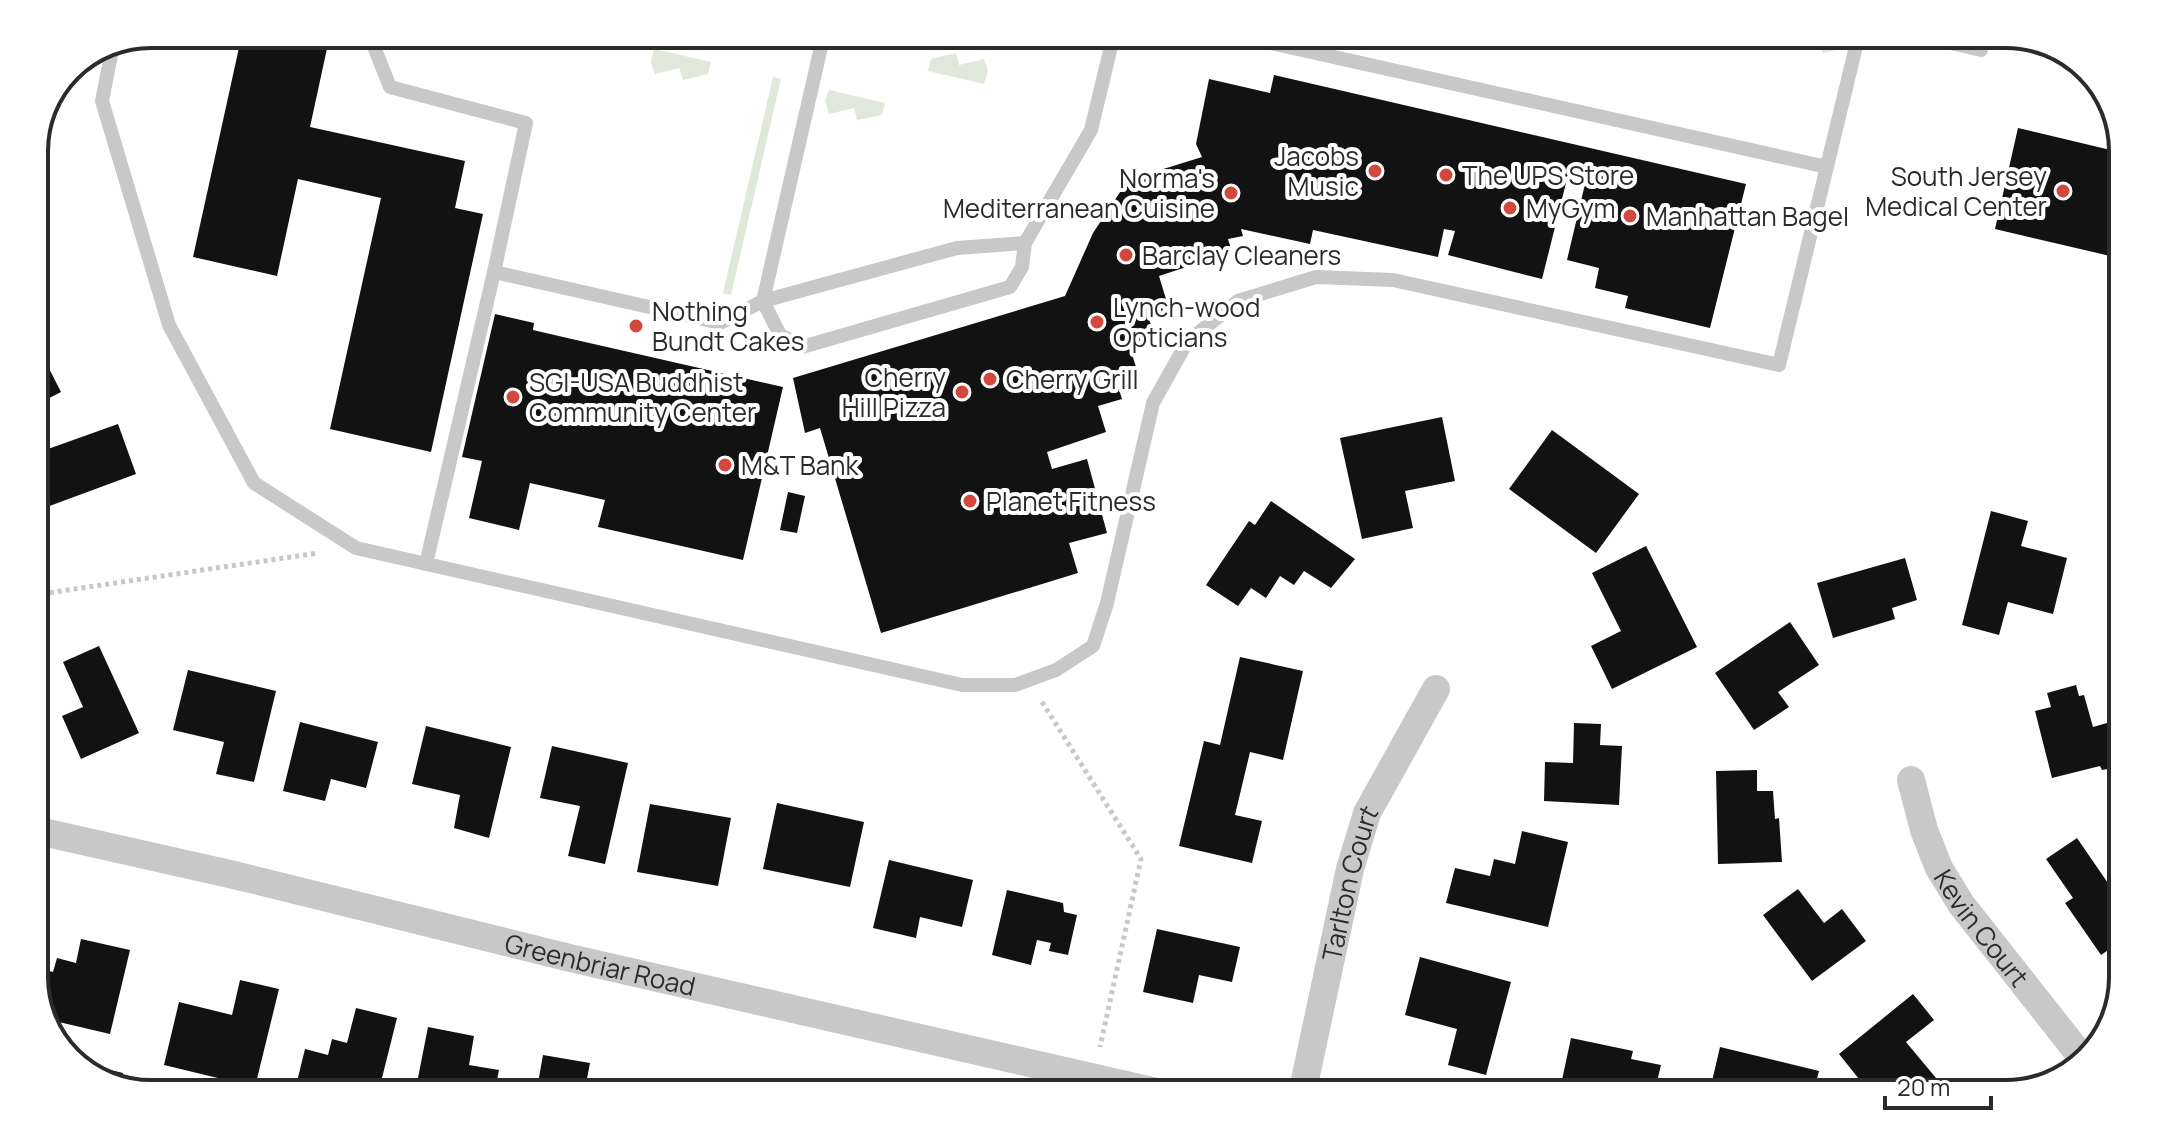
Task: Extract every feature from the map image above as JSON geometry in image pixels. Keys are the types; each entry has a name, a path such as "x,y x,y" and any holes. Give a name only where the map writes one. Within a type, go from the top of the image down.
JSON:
{"street":[{"name":"Tarlton Court","path":"1305,1080 1350,869 1367,813 1436,689"},
{"name":"Kevin Court","path":"1911,780 1924,830 1939,868 1961,904 2077,1051"},
{"name":"Greenbriar Road","path":"48,833 234,875 570,958 1102,1080"}],"lane":[{"path":"375,48 390,87 526,123 426,564"},
{"path":"821,48 763,301 780,335 802,347 1010,287 1022,267 1025,243 1091,130 1111,48"},
{"path":"1294,48 1827,167"},
{"path":"111,57 102,101 169,325 254,483 356,548 962,685 1015,685 1056,670 1093,646 1107,603 1153,403 1187,342 1238,301 1316,277 1393,280 1779,365 1856,48"},
{"path":"1972,48 1981,50"},
{"path":"494,272 720,323 763,301 957,248 1025,243"}],"path":[{"path":"48,593 356,548"},
{"path":"1029,680 1141,859 1093,1078"}],"shaded area":[{"path":"1822,48 1844,48 1823,53"},
{"path":"654,49 711,62 708,74 683,80 679,68 655,74 651,62"},
{"path":"956,53 959,65 984,59 988,71 984,84 928,71 931,59"},
{"path":"773,77 781,79 731,295 723,293"},
{"path":"829,90 885,103 882,115 857,120 854,108 829,114 825,101"}],"building":[{"path":"239,48 327,48 310,127 465,161 455,208 483,214 431,452 330,429 381,198 298,179 277,276 193,257"},
{"path":"1274,75 1746,184 1710,328 1625,308 1628,296 1595,288 1599,268 1567,260 1585,184 1567,179 1542,279 1448,255 1455,231 1444,229 1438,257 1313,230 1310,244 1241,229 1243,236 1228,239 1232,252 1159,276 1169,309 1148,316 1156,340 1130,348 1137,370 1115,377 1122,399 1098,406 1106,432 1047,452 1052,469 1087,459 1107,533 1069,543 1078,573 881,633 820,428 805,433 793,378 1065,296 1093,233 1128,180 1202,157 1196,144 1209,79 1270,93"},
{"name":"South Jersey Medical Center","path":"2018,128 2109,150 2109,256 1995,229"},
{"path":"495,314 534,323 533,330 783,387 743,560 598,527 605,500 530,483 519,530 469,518 482,461 462,457"},
{"path":"48,366 61,392 48,399"},
{"path":"1442,417 1455,481 1405,491 1413,528 1362,539 1340,438"},
{"path":"118,424 136,474 48,507 48,449"},
{"path":"1552,430 1639,494 1596,553 1509,489"},
{"path":"788,492 805,496 797,533 780,530"},
{"path":"1271,501 1355,559 1331,588 1304,571 1294,585 1280,576 1266,598 1251,588 1238,606 1206,585 1249,521 1255,525"},
{"path":"1991,511 2028,521 2021,546 2067,558 2053,614 2008,602 1999,635 1962,625"},
{"path":"1646,546 1697,647 1612,689 1591,646 1621,631 1592,573"},
{"path":"1905,558 1917,600 1892,608 1895,619 1833,638 1817,583"},
{"path":"1790,622 1819,665 1778,692 1789,707 1754,730 1715,673"},
{"path":"99,646 139,733 81,759 62,716 83,707 63,662"},
{"path":"1240,657 1303,671 1283,760 1250,752 1235,815 1262,821 1252,863 1179,846 1204,741 1220,745"},
{"path":"188,670 276,691 254,782 216,774 224,742 173,730"},
{"path":"2076,685 2079,696 2084,695 2093,727 2107,723 2109,769 2102,770 2100,766 2052,778 2035,711 2051,707 2047,693"},
{"path":"300,722 378,742 366,788 331,779 325,801 283,791"},
{"path":"1574,723 1601,724 1600,745 1622,746 1619,805 1544,801 1545,762 1573,763"},
{"path":"426,726 511,747 489,838 454,828 460,795 412,784"},
{"path":"552,746 628,763 605,864 568,856 580,806 540,798"},
{"path":"1757,770 1757,791 1773,791 1775,819 1779,818 1782,862 1718,864 1716,771"},
{"path":"777,803 864,822 850,887 763,869"},
{"path":"650,804 731,818 718,886 637,872"},
{"path":"1522,831 1568,842 1548,927 1446,903 1455,868 1490,876 1494,859 1515,864"},
{"path":"2077,838 2109,885 2109,950 2101,955 2065,903 2073,898 2046,859"},
{"path":"889,860 973,880 962,927 920,917 916,938 873,928"},
{"path":"1798,889 1824,923 1842,909 1866,941 1812,981 1763,915"},
{"path":"1007,890 1063,903 1064,912 1077,915 1068,955 1049,951 1051,943 1037,940 1031,965 992,955"},
{"path":"1157,929 1240,947 1232,982 1199,975 1193,1003 1143,992"},
{"path":"81,939 130,950 110,1034 59,1022 53,1010 48,971 53,972 57,958 76,963"},
{"path":"1420,957 1511,982 1486,1075 1448,1065 1457,1029 1405,1015"},
{"path":"240,980 279,989 257,1080 226,1080 164,1065 179,1002 232,1015"},
{"path":"1913,994 1934,1020 1906,1042 1938,1080 1860,1080 1839,1054"},
{"path":"356,1008 397,1018 382,1080 297,1080 305,1049 328,1055 332,1039 347,1043"},
{"path":"428,1027 474,1036 469,1065 499,1070 497,1080 418,1080"},
{"path":"1571,1038 1633,1051 1631,1059 1661,1065 1657,1080 1562,1080"},
{"path":"1720,1047 1819,1071 1817,1080 1712,1080"},
{"path":"543,1055 590,1063 587,1080 539,1080"}],"place":[{"name":"Jacobs Music","path":"1375,171"},
{"name":"The UPS Store","path":"1446,175"},
{"name":"South Jersey Medical Center","path":"2063,191"},
{"name":"Norma's Mediterranean Cuisine","path":"1231,193"},
{"name":"MyGym","path":"1510,208"},
{"name":"Manhattan Bagel","path":"1630,216"},
{"name":"Barclay Cleaners","path":"1126,255"},
{"name":"Lynch-wood Opticians","path":"1097,322"},
{"name":"Nothing Bundt Cakes","path":"636,326"},
{"name":"Cherry Grill","path":"990,379"},
{"name":"Cherry Hill Pizza","path":"962,392"},
{"name":"SGI-USA Buddhist Community Center","path":"513,397"},
{"name":"M&T Bank","path":"725,465"},
{"name":"Planet Fitness","path":"970,501"}]}
